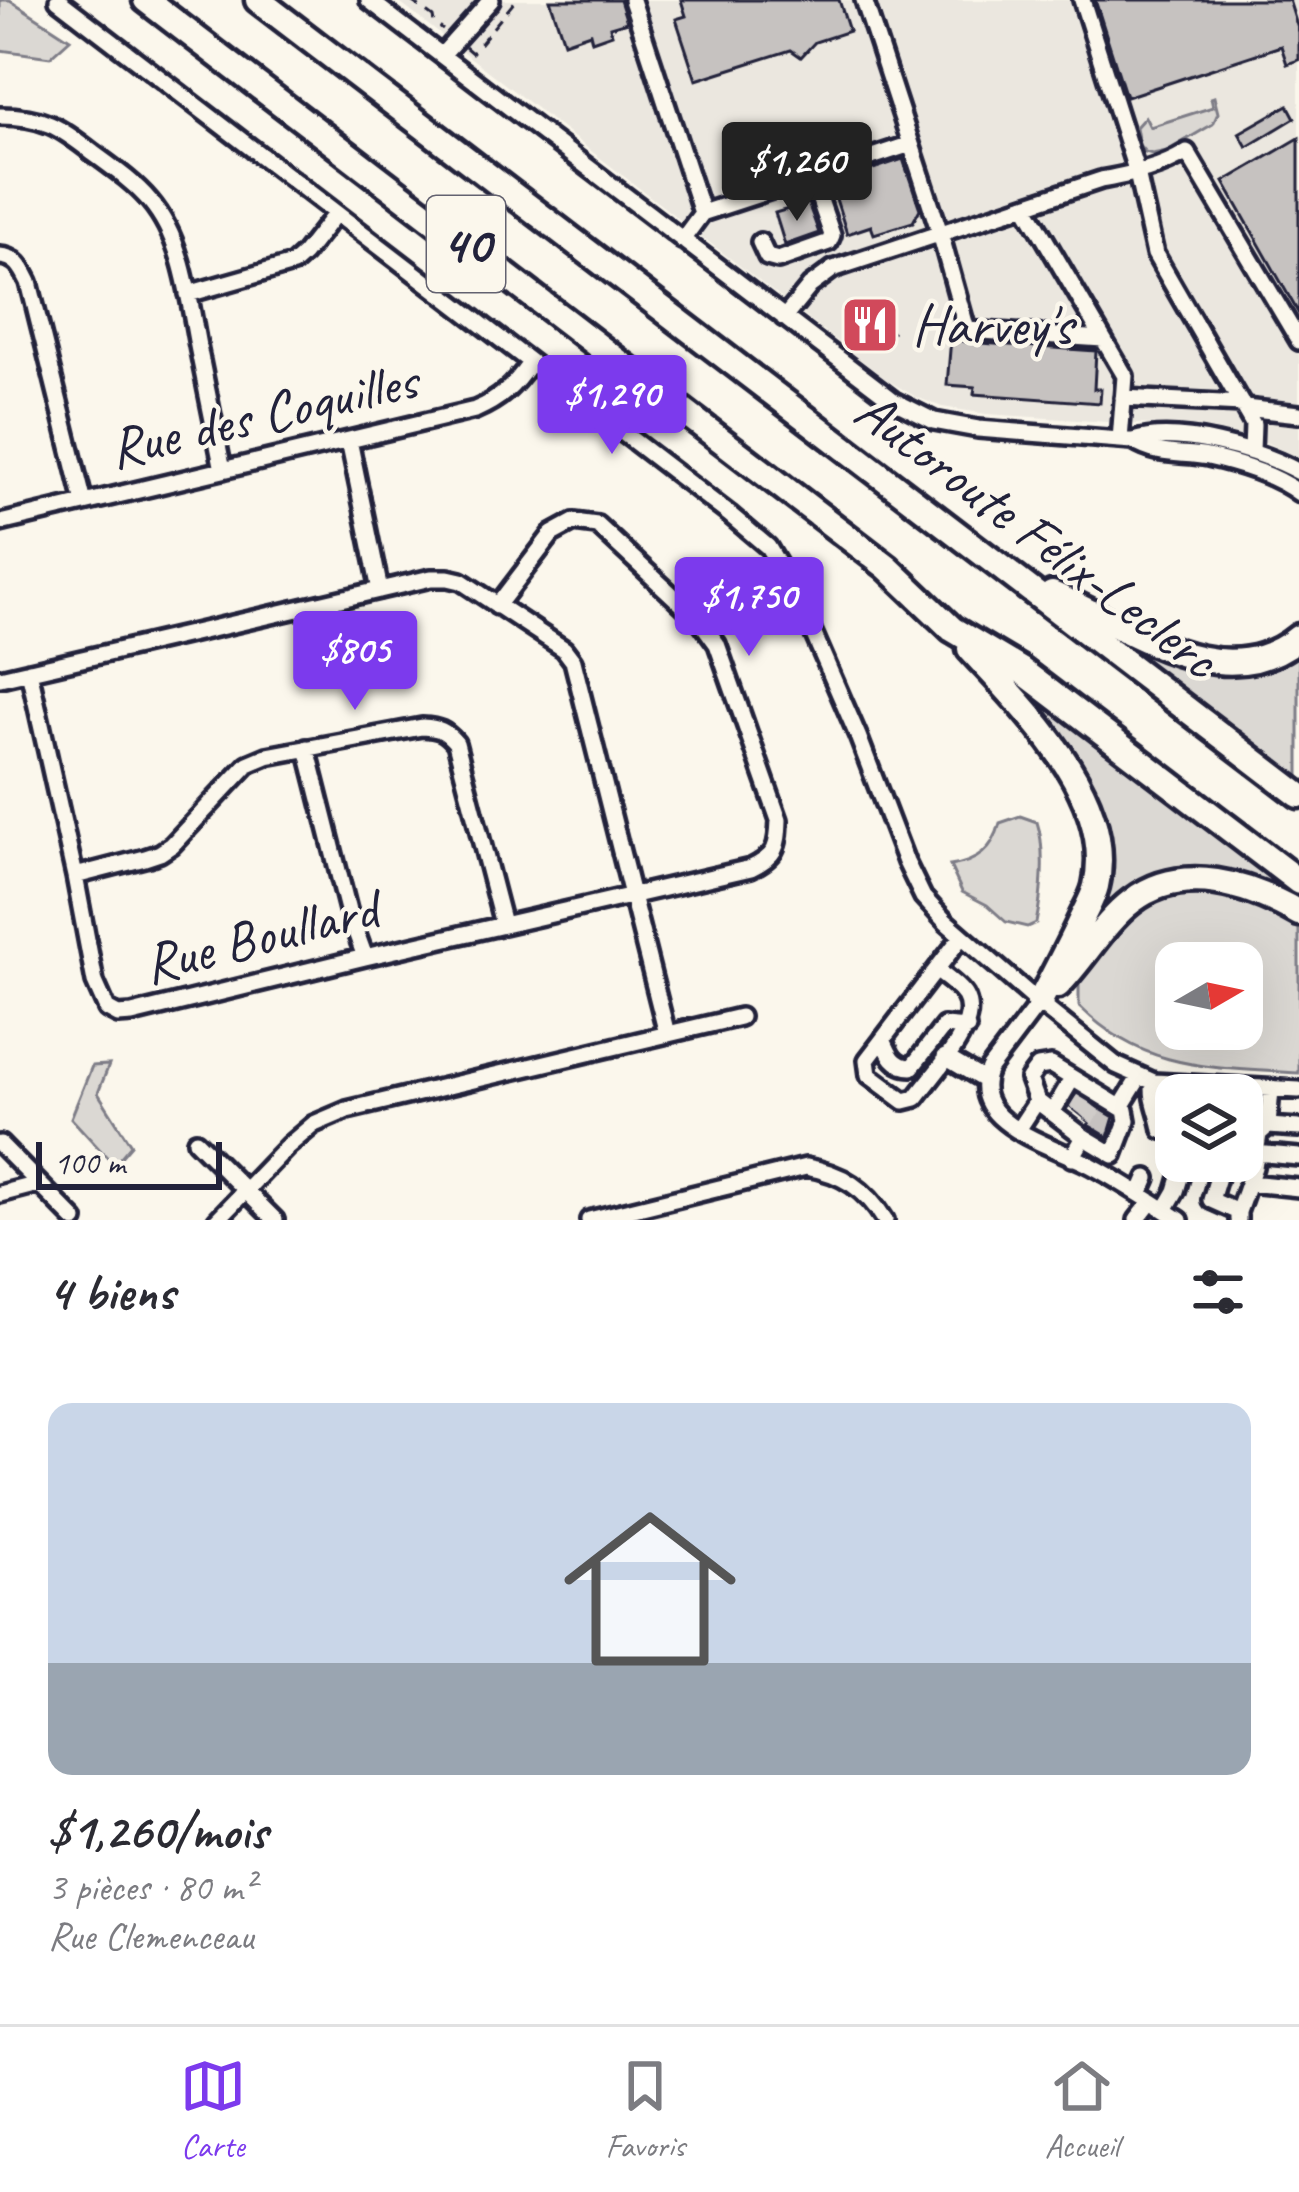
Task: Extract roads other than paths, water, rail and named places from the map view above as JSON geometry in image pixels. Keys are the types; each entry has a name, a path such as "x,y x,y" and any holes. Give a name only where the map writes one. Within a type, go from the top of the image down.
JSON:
{"highway":[{"name":"Autoroute Félix-Leclerc","path":"146,0 887,567 952,629 1022,670 1299,882"},
{"name":"Autoroute Félix-Leclerc","path":"258,0 1299,795"},
{"path":"1019,581 1190,656 1238,662 1267,656 1299,637"},
{"path":"952,629 1057,749 1090,814 1099,852 1096,888 1039,1003"},
{"path":"1039,1003 1132,901 1162,886 1197,879 1236,885 1299,913"}],"street":[{"path":"58,0 768,547 799,598 923,897 962,936 1116,1065 1155,1080"},
{"path":"369,0 894,400 934,421 1126,441 1147,437 1206,441 1252,451 1299,472"},
{"path":"442,56 491,0"},
{"path":"632,0 702,213"},
{"path":"864,0 967,329 1103,339"},
{"path":"1082,0 1137,173 1155,254 1253,424 1252,451"},
{"path":"0,116 44,120 62,129 123,176 165,225 188,294 223,470"},
{"path":"682,240 702,213 911,145"},
{"path":"784,318 810,286 833,268 1101,180 1170,163 1187,152 1299,341"},
{"path":"760,242 767,257 778,260 829,242 832,235 812,177"},
{"path":"1025,205 1125,376 1126,441"},
{"path":"188,294 293,264 336,213"},
{"path":"0,256 21,266 29,282 85,503"},
{"name":"Rue des Coquilles","path":"0,523 475,410 497,401 530,363"},
{"path":"1123,398 1299,414"},
{"path":"1279,412 1299,400"},
{"path":"349,440 380,590"},
{"path":"1126,441 1148,451 1207,457 1254,470 1299,494"},
{"name":"Rue Boullard","path":"28,671 94,982 107,1010 118,1015 751,868 770,858 778,841 779,820 717,644 701,622 597,525 584,521 564,525 552,534 497,606"},
{"path":"0,678 431,578 461,581 564,649 573,661 667,1034"},
{"path":"75,876 160,854 248,764 268,756 422,727 446,730 456,743 503,924"},
{"path":"308,748 348,910 365,957"},
{"path":"936,970 968,1001 967,1028 916,1098 904,1101 869,1076 867,1060 962,936"},
{"path":"1039,1003 989,1069 984,1080 986,1101 1038,1144 1088,1163 1157,1201"},
{"path":"217,1220 314,1124 347,1111 740,1017"},
{"path":"883,1039 890,1056 903,1067 912,1067 944,1026 967,1028"},
{"path":"945,1057 984,1080"},
{"path":"1051,1065 1072,1079 1125,1110 1127,1121 1114,1154 1074,1122 1037,1101 1029,1079 1038,1066 1051,1065"},
{"path":"1095,1095 1116,1065"},
{"path":"1072,1079 1072,1158"},
{"path":"1121,1107 1147,1079"},
{"path":"1147,1079 1155,1101"},
{"path":"1263,1090 1299,1090"},
{"path":"1263,1111 1271,1090"},
{"path":"1018,1130 1037,1101"},
{"path":"1263,1130 1299,1128"},
{"path":"196,1141 274,1220"},
{"path":"0,1144 75,1220"},
{"path":"1263,1154 1299,1157"},
{"path":"589,1220 806,1167 830,1171 854,1184 885,1220"},
{"path":"1138,1220 1176,1191 1179,1182"},
{"path":"1217,1182 1211,1200 1238,1216 1249,1183 1299,1188"},
{"path":"0,1194 38,1184"}],"tunnel":[{"path":"1075,1110 1087,1094"},
{"path":"1086,1119 1099,1103"}],"place":[{"name":"Harvey's","path":"870,325"}]}
